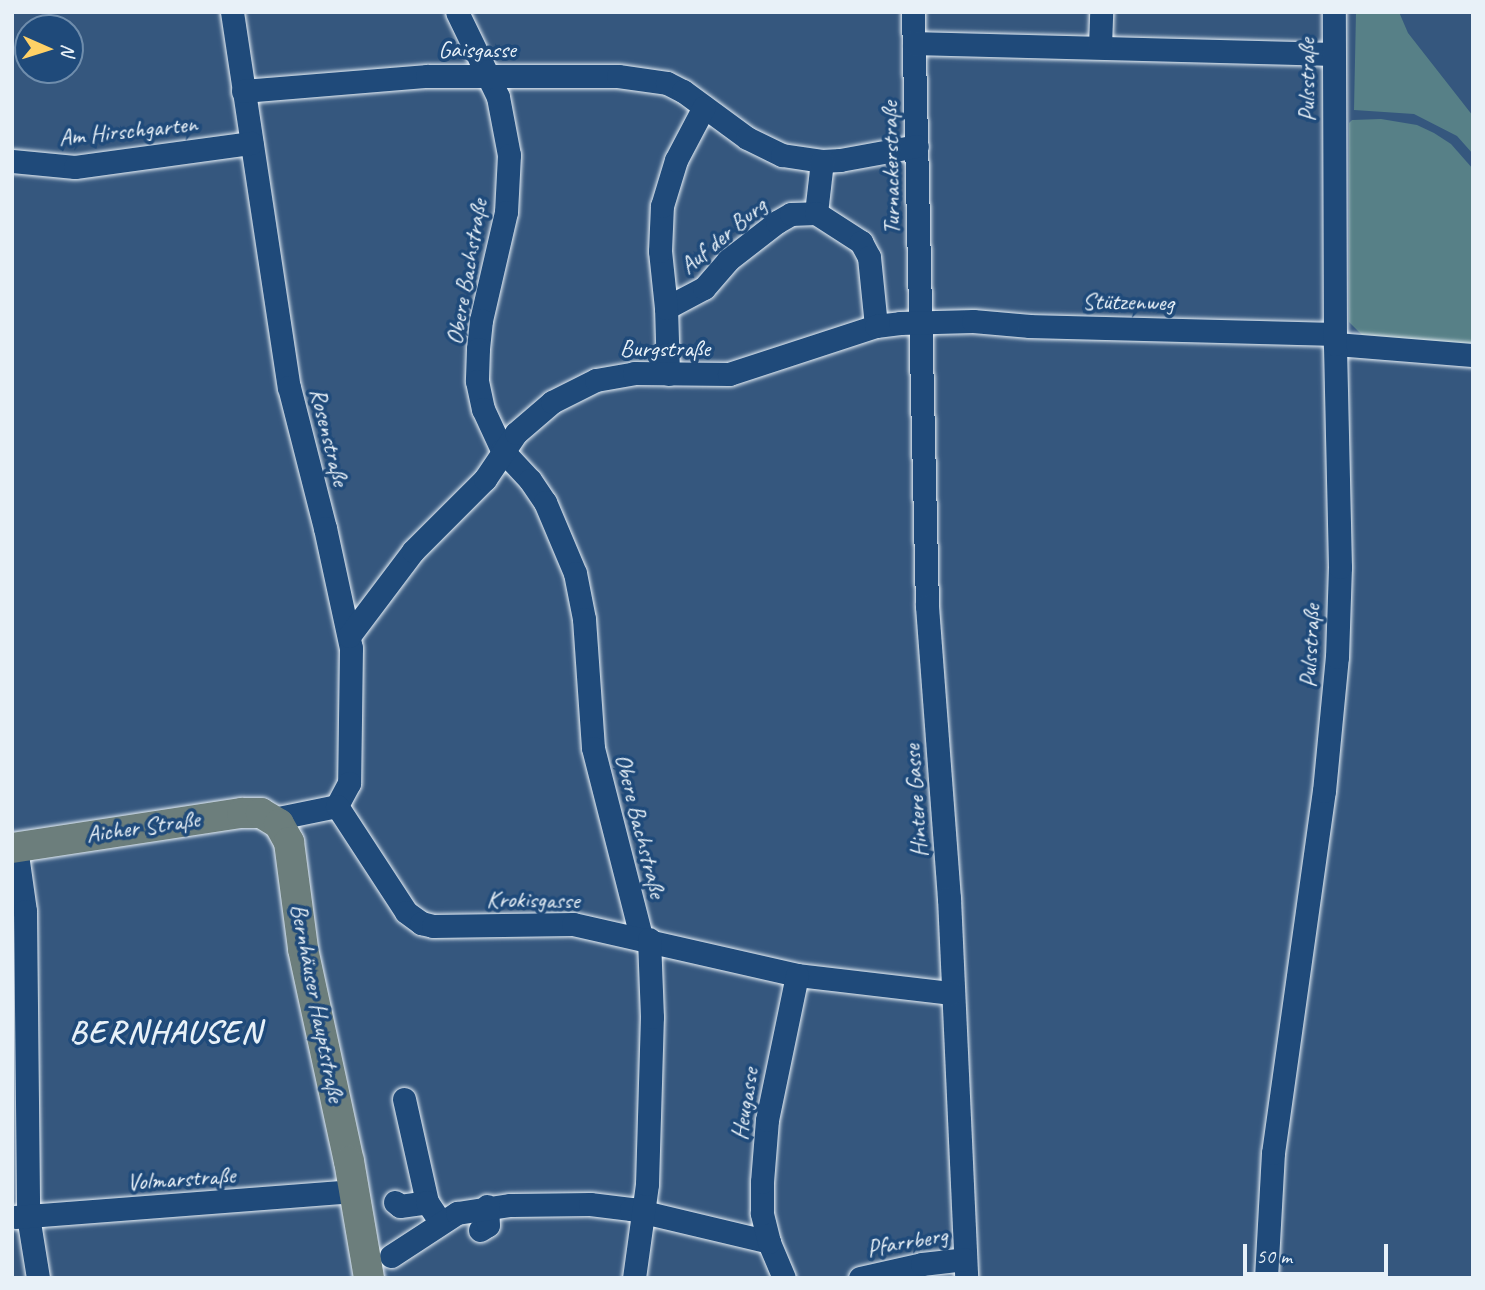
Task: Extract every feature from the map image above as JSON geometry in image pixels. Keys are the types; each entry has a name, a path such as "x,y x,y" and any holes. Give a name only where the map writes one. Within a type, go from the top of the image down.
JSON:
{"main road":[{"name":"Aicher Straße","path":"14,847 242,813 261,813 273,819"},
{"name":"Bernhäuser Hauptstraße","path":"273,819 284,830 289,842 303,949 354,1191 369,1278"}],"street":[{"name":"Rosenstraße","path":"232,12 289,387 349,636 349,783 337,806"},
{"name":"Obere Bachstraße","path":"457,12 490,76 505,123 509,184 481,320 477,381 483,409 502,450 530,480 545,502 575,573 584,619 593,748 645,938 651,1061 647,1184 634,1278"},
{"name":"Turnackerstraße","path":"913,12 920,321"},
{"path":"1100,47 1101,12"},
{"name":"Pulsstraße","path":"1266,1278 1273,1153 1335,693 1340,567 1334,339 1334,12"},
{"path":"914,43 1333,54"},
{"name":"Gaisgasse","path":"243,90 374,79 597,75 651,79 683,91 704,107"},
{"path":"704,107 726,125 766,149 782,155 822,161 916,146"},
{"name":"Auf der Burg","path":"668,374 666,308 660,251 662,206 677,160 704,107"},
{"name":"Am Hirschgarten","path":"12,161 75,167 251,143"},
{"path":"822,161 816,213 861,242 869,257 876,326"},
{"name":"Auf der Burg","path":"666,308 704,288 729,260 777,222 791,214 816,213"},
{"name":"Stützenweg","path":"920,321 1334,339 1473,355"},
{"name":"Burgstraße","path":"349,636 412,551 485,479 502,450 533,417 576,389 614,374 716,376 744,372 876,326 920,321"},
{"name":"Hintere Gasse","path":"920,321 927,606 947,871 965,1268"},
{"path":"273,819 337,806"},
{"name":"Krokisgasse","path":"337,806 406,912 421,923 433,926 573,924 645,938 797,975 951,993"},
{"path":"14,847 25,911 20,1217 38,1278"},
{"name":"Heugasse","path":"769,1242 762,1213 767,1120 797,975"},
{"path":"404,1099 436,1232"},
{"name":"Volmarstraße","path":"20,1217 354,1191"},
{"path":"395,1202 400,1206 427,1202"},
{"path":"391,1256 436,1232 457,1213 487,1206 590,1204 643,1211 769,1242 785,1278"},
{"path":"480,1230 488,1225 487,1206"},
{"name":"Pfarrberg","path":"859,1278 922,1264 965,1268"}],"green space":[{"path":"1356,12 1399,12 1408,33 1473,116 1473,154 1457,136 1414,114 1354,110"},
{"path":"1381,119 1417,125 1434,133 1451,144 1473,169 1473,345 1363,336 1349,322 1349,123 1352,120"}],"district":[{"name":"BERNHAUSEN","path":"166,1032"}]}
